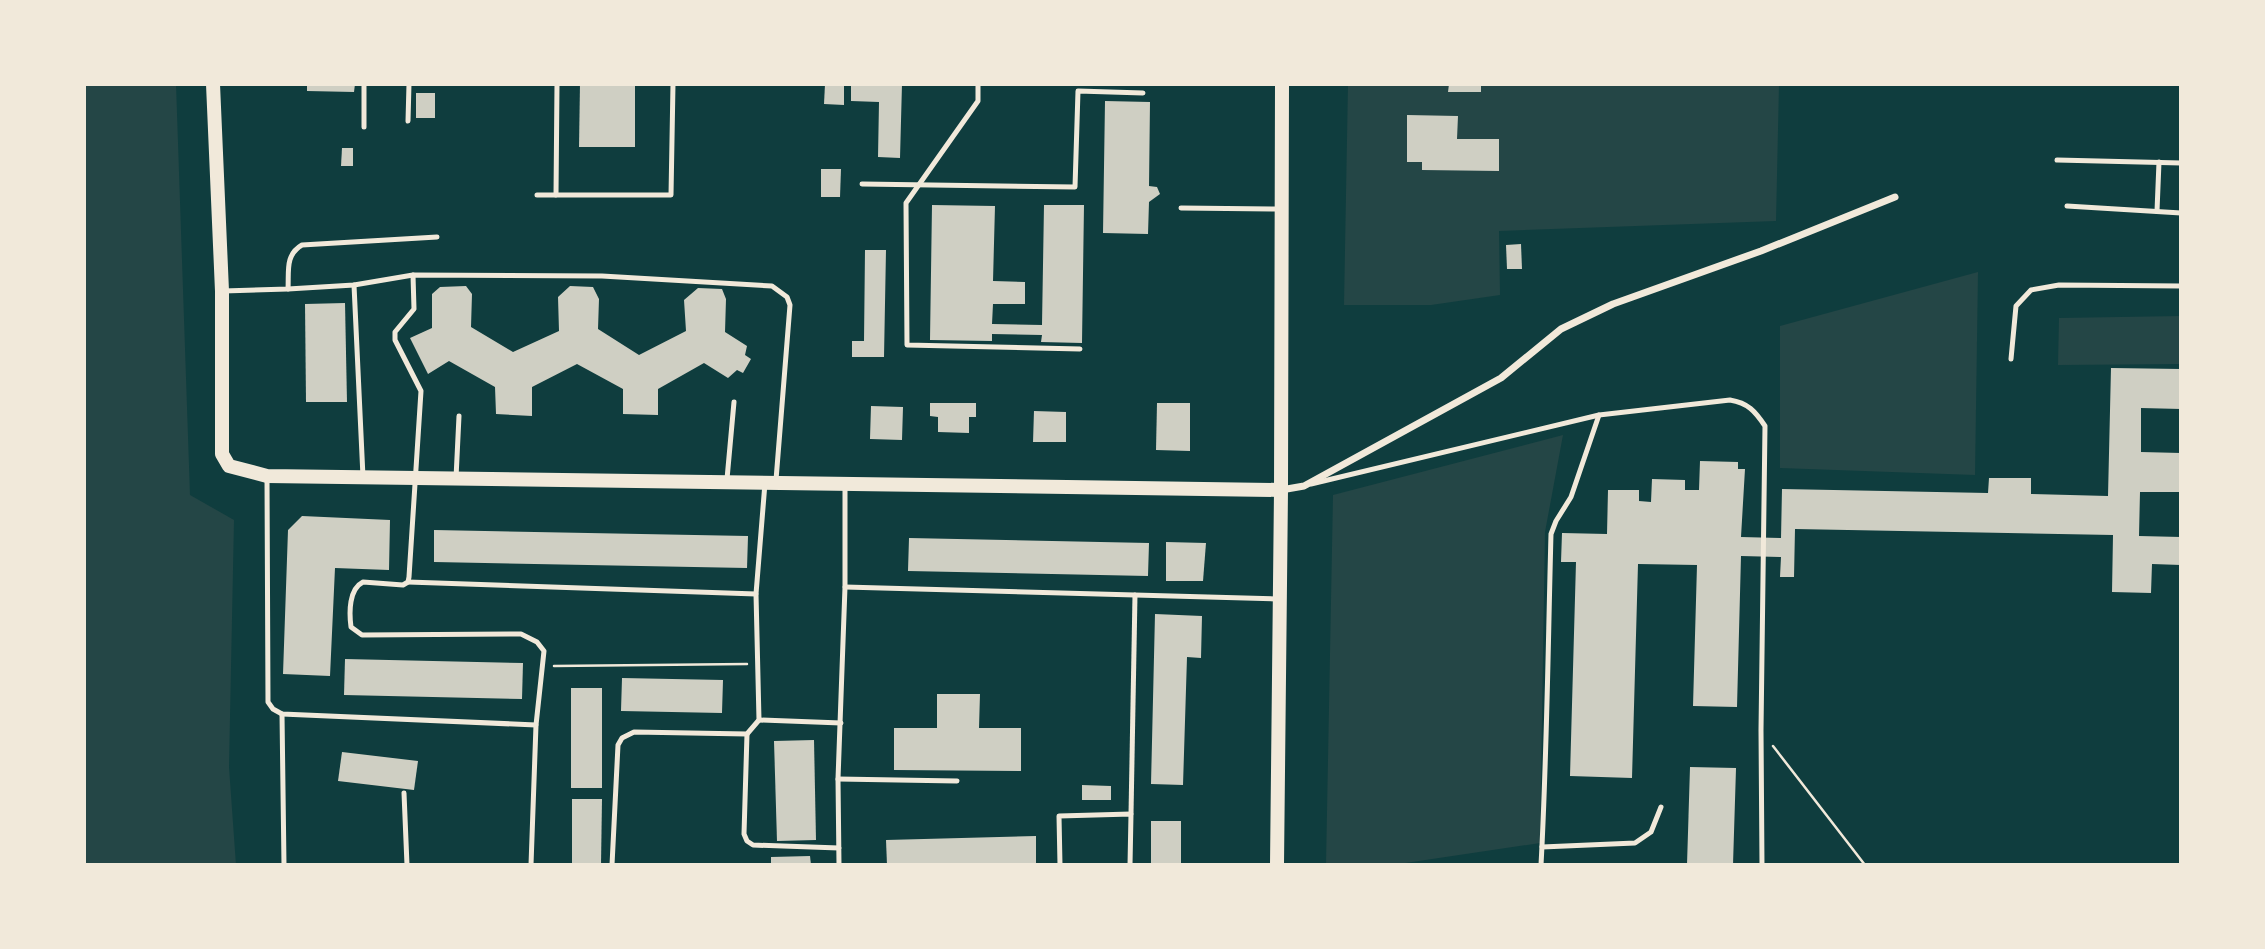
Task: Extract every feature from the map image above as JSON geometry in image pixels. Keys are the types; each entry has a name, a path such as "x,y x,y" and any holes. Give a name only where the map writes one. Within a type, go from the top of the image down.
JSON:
{"main road":[{"path":"213,84 222,291 222,454 229,466 267,476 1281,490"},
{"path":"1277,865 1282,84"}],"street":[{"path":"1281,490 1304,486 1501,378 1561,329 1612,304 1761,251 1895,197"}],"lane":[{"path":"363,127 364,84"},
{"path":"408,121 409,84"},
{"path":"556,195 557,84"},
{"path":"537,195 671,195 673,84"},
{"path":"978,84 978,101 906,202 907,345 1080,349"},
{"path":"862,184 1075,187 1078,91 1143,93"},
{"path":"2057,159 2181,163"},
{"path":"2157,211 2159,162"},
{"path":"2067,206 2181,213"},
{"path":"1181,208 1283,209"},
{"path":"288,289 289,257 302,245 437,237"},
{"path":"222,291 354,285 413,275 602,276 772,286 780,290 790,305 757,594 759,720 747,734 744,834 747,841 753,845 839,848"},
{"path":"408,582 421,391 395,340 396,332 414,309 413,275"},
{"path":"354,285 363,477"},
{"path":"2011,359 2015,306 2031,290 2059,285 2181,286"},
{"path":"1304,486 1599,415 1730,400 1742,402 1754,410 1765,426 1762,865"},
{"path":"726,482 734,402"},
{"path":"1541,865 1548,750 1552,534 1556,521 1571,497 1599,415"},
{"path":"456,478 459,416"},
{"path":"267,476 268,702 273,709 282,714 536,725"},
{"path":"839,865 838,779 845,587 845,484"},
{"path":"531,865 536,725 544,651 537,642 521,634 362,635 351,627 353,589 363,582 403,585 408,582 757,594"},
{"path":"845,587 1280,599"},
{"path":"1130,865 1135,595"},
{"path":"282,714 284,865"},
{"path":"759,720 841,723"},
{"path":"612,865 618,745 622,738 634,732 747,734"},
{"path":"838,779 957,781"},
{"path":"404,793 407,865"},
{"path":"1542,847 1635,843 1651,832 1661,807"},
{"path":"1059,865 1059,816 1131,814"}],"path":[{"path":"544,666 758,664"},
{"path":"1761,730 1865,865"}],"shaded area":[{"path":"84,84 176,84 190,495 234,520 229,767 236,865 84,865"},
{"path":"1348,84 1779,84 1776,221 1499,231 1500,295 1431,305 1344,305"},
{"path":"1978,272 1975,475 1780,468 1780,326"},
{"path":"2181,316 2181,364 2058,365 2059,318"},
{"path":"1563,435 1545,532 1540,843 1392,865 1326,865 1333,495"}],"building":[{"path":"307,84 355,84 354,92 307,91"},
{"path":"580,84 635,84 635,147 579,147"},
{"path":"825,84 844,84 844,105 824,104"},
{"path":"851,84 902,84 900,158 878,157 879,102 851,101"},
{"path":"1449,84 1481,84 1481,92 1448,92"},
{"path":"416,93 435,93 435,118 416,118"},
{"path":"1105,101 1150,102 1149,186 1157,187 1160,194 1149,202 1148,234 1103,233"},
{"path":"1407,115 1458,116 1457,139 1499,139 1499,171 1422,170 1422,162 1407,162"},
{"path":"342,148 353,148 353,166 341,166"},
{"path":"821,169 841,169 840,197 821,197"},
{"path":"932,205 995,206 993,281 1025,282 1025,304 993,304 992,324 1042,325 1044,205 1084,205 1082,343 1041,342 1042,335 992,334 992,341 930,340"},
{"path":"1521,244 1522,269 1507,269 1506,245"},
{"path":"865,250 886,250 884,357 852,357 852,341 864,341"},
{"path":"466,286 472,294 471,327 513,352 559,331 558,297 570,286 593,287 599,299 598,329 639,355 686,331 684,300 698,288 722,289 726,299 725,332 747,346 745,355 751,359 743,373 737,370 728,378 704,363 658,389 658,415 623,414 623,389 577,364 532,387 532,416 496,414 495,387 449,361 428,374 410,338 432,328 432,294 440,287"},
{"path":"345,303 347,402 306,402 305,304"},
{"path":"2111,368 2181,369 2181,409 2141,408 2141,452 2181,453 2181,492 2140,492 2139,536 2181,537 2181,565 2152,564 2151,593 2112,592 2113,535 1795,529 1794,577 1780,577 1781,557 1741,556 1737,707 1693,706 1697,565 1638,564 1632,778 1570,776 1576,562 1561,562 1562,533 1607,534 1608,490 1639,490 1639,501 1651,502 1652,479 1685,480 1685,490 1699,490 1700,461 1738,462 1738,469 1745,469 1741,537 1781,538 1782,489 1988,493 1989,478 2031,478 2031,494 2108,496"},
{"path":"930,403 976,403 976,417 969,417 969,433 938,432 938,417 930,416"},
{"path":"1157,403 1190,403 1190,451 1156,450"},
{"path":"871,406 903,407 902,440 870,439"},
{"path":"1034,411 1066,412 1066,442 1033,442"},
{"path":"302,516 390,520 389,570 335,568 330,676 283,674 288,530"},
{"path":"434,530 748,536 747,568 434,562"},
{"path":"909,538 1149,543 1148,576 908,571"},
{"path":"1166,542 1206,543 1203,581 1166,581"},
{"path":"1155,614 1202,616 1201,658 1187,657 1183,785 1151,784"},
{"path":"345,659 523,663 522,699 344,695"},
{"path":"622,678 723,680 722,713 621,711"},
{"path":"571,688 602,688 602,788 571,788"},
{"path":"937,694 980,694 979,728 1021,728 1021,771 894,770 894,728 937,728"},
{"path":"814,740 816,840 777,841 774,741"},
{"path":"342,752 418,761 414,790 338,781"},
{"path":"1690,767 1736,768 1733,865 1687,865"},
{"path":"1082,785 1111,786 1111,800 1082,800"},
{"path":"572,799 602,799 601,865 572,865"},
{"path":"1151,821 1181,821 1181,865 1151,865"},
{"path":"1036,836 1036,865 887,865 886,840"},
{"path":"810,856 811,865 771,865 771,857"}]}
